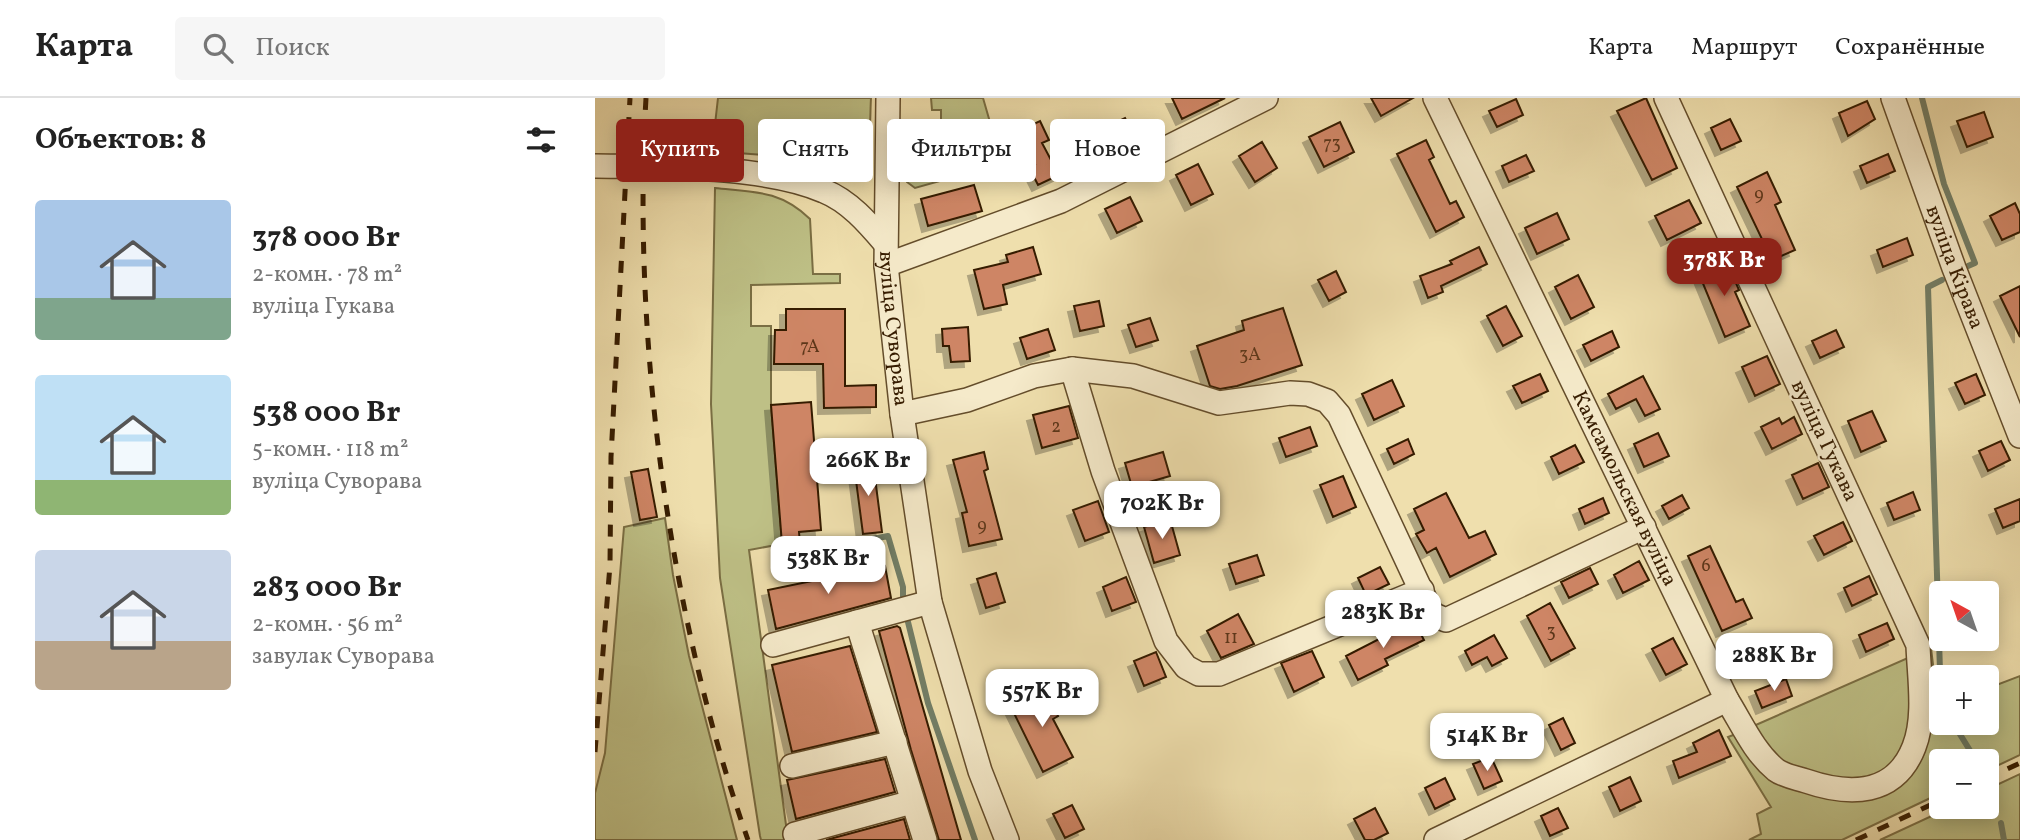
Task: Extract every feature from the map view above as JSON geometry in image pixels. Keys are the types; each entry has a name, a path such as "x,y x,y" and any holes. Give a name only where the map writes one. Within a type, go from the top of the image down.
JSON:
{"street":[{"name":"вуліца Суворава","path":"888,98 885,254 902,414 930,602 980,771 1007,840"},
{"path":"595,166 756,173 790,178 827,192 850,207 885,254 1061,201 1266,98"},
{"name":"Камсамольская вуліца","path":"1435,98 1727,700 1760,754 1779,772 1826,788 1859,791 1883,784"},
{"name":"вуліца Гукава","path":"1666,98 1918,645 1920,701 1916,744 1904,769 1883,784"},
{"name":"вуліца Кірава","path":"1893,98 1954,268 2020,436"},
{"path":"1072,369 1103,471 1166,641 1186,667 1199,674 1219,674 1422,590"},
{"path":"902,414 967,400 1034,376 1072,369 1133,376 1219,403 1290,393 1308,394 1327,401 1339,415 1432,614 1446,620 1644,527"},
{"path":"773,645 930,602"},
{"path":"857,622 925,840"},
{"path":"1436,840 1727,700"},
{"path":"792,766 895,742"},
{"path":"795,834 912,802"}],"green space":[{"path":"718,98 871,98 870,119 758,119 758,155 744,153 744,119 716,119"},
{"path":"931,98 983,98 989,119 941,119 941,110 932,110"},
{"path":"907,182 936,182 915,188"},
{"path":"715,188 766,194 788,202 810,219 813,274 840,274 840,283 751,285 751,326 771,326 771,405 782,544 749,550 786,825 791,840 761,840 720,578 711,404"},
{"path":"665,518 689,656 737,840 595,840 595,793 605,753 624,527"},
{"path":"1929,649 1931,651 1933,665 1929,665 1929,735 1999,735 1999,684 2020,676 2020,755 1999,765 1999,749 1929,749 1929,799 1842,840 1749,840 1761,834 1757,814 1771,807 1728,737 1741,732 1826,792 1908,775 1923,651"},
{"path":"1910,657 1910,742 1899,766 1857,785 1781,768 1749,728"},
{"path":"2020,774 2020,840 1880,840 1929,817 1999,819 1999,784"}],"building":[{"path":"1172,98 1225,98 1182,119"},
{"path":"1371,98 1413,98 1381,116"},
{"path":"1646,98 1677,168 1652,180 1617,111"},
{"path":"1516,99 1523,115 1497,127 1489,111"},
{"path":"1867,101 1875,119 1848,136 1839,113"},
{"path":"1984,112 1993,137 1967,147 1957,121"},
{"path":"1730,119 1741,141 1721,150 1711,128"},
{"path":"1040,121 1049,140 1042,143 1050,158 1050,179 1038,185 1036,181 1036,123"},
{"path":"1340,122 1354,152 1324,167 1309,137"},
{"path":"1426,140 1434,157 1429,160 1450,204 1456,201 1464,217 1436,232 1397,154"},
{"path":"1262,142 1277,168 1255,182 1239,156"},
{"path":"1888,154 1895,171 1867,183 1860,166"},
{"path":"1526,155 1534,171 1509,182 1502,166"},
{"path":"1198,164 1213,194 1191,205 1176,175"},
{"path":"1767,172 1781,202 1775,205 1795,250 1772,260 1737,187"},
{"path":"974,185 982,211 928,226 921,199"},
{"path":"1130,197 1142,221 1117,233 1105,209"},
{"path":"1689,200 1701,223 1667,240 1655,216"},
{"path":"2015,203 2020,214 2020,232 2002,240 1990,216"},
{"path":"1557,213 1569,239 1537,254 1525,228"},
{"path":"1907,238 1913,255 1883,267 1877,250"},
{"path":"1033,247 1041,274 1003,285 1007,304 984,309 974,270 1008,262 1006,255"},
{"path":"1479,247 1487,264 1441,286 1443,292 1428,298 1420,276 1452,264 1450,261"},
{"path":"1719,259 1727,279 1733,276 1739,290 1735,292 1750,326 1725,337 1697,269"},
{"path":"1336,271 1346,292 1329,301 1318,280"},
{"path":"1578,275 1594,307 1571,319 1555,287"},
{"path":"2020,286 2020,337 2000,296"},
{"path":"1099,301 1104,326 1080,331 1074,306"},
{"path":"1506,306 1522,336 1503,346 1487,316"},
{"path":"1283,308 1302,365 1237,386 1220,389 1210,386 1197,346 1244,330 1242,321"},
{"path":"786,309 845,309 845,386 876,385 876,407 824,408 823,364 774,364 775,330 786,330"},
{"path":"1150,318 1158,340 1136,347 1128,325"},
{"path":"968,327 970,361 951,362 949,346 943,346 942,329"},
{"path":"1048,329 1055,350 1027,359 1020,338"},
{"path":"1836,330 1844,347 1820,358 1812,341"},
{"path":"1612,331 1619,347 1591,361 1583,345"},
{"path":"1767,356 1780,384 1755,396 1742,367"},
{"path":"1540,374 1548,391 1522,403 1513,386"},
{"path":"1976,374 1985,395 1965,404 1955,383"},
{"path":"1643,376 1660,409 1645,416 1636,399 1616,409 1608,394"},
{"path":"1392,380 1404,406 1374,420 1362,394"},
{"path":"811,402 821,530 799,532 800,543 782,544 771,405"},
{"path":"1069,406 1078,438 1042,448 1033,415"},
{"path":"1872,411 1886,441 1861,452 1848,421"},
{"path":"1794,417 1802,434 1772,449 1761,427 1779,418 1782,424"},
{"path":"1310,427 1317,446 1286,457 1279,438"},
{"path":"1658,433 1669,456 1644,467 1634,444"},
{"path":"1408,439 1414,454 1394,464 1387,449"},
{"path":"2001,441 2010,460 1988,471 1979,451"},
{"path":"1575,445 1584,462 1559,474 1551,457"},
{"path":"984,452 988,469 984,471 1002,539 969,546 962,513 967,512 953,460"},
{"path":"1163,452 1170,476 1132,487 1125,463"},
{"path":"873,462 882,532 863,534 854,465"},
{"path":"1818,463 1829,487 1803,499 1792,475"},
{"path":"648,469 657,517 640,520 631,472"},
{"path":"1343,476 1356,507 1333,517 1320,485"},
{"path":"1913,492 1920,510 1894,520 1887,503"},
{"path":"1446,493 1469,538 1485,531 1496,554 1450,577 1436,548 1427,553 1416,534 1424,530 1414,509"},
{"path":"1682,495 1689,508 1669,519 1662,506"},
{"path":"1603,498 1609,513 1585,524 1579,509"},
{"path":"2020,499 2020,521 2003,528 1995,509"},
{"path":"1098,501 1109,532 1085,541 1073,510"},
{"path":"1170,519 1180,555 1154,563 1144,527"},
{"path":"1843,522 1852,541 1824,555 1814,536"},
{"path":"1710,546 1736,602 1743,599 1752,618 1722,631 1688,556"},
{"path":"1257,555 1264,575 1236,584 1229,564"},
{"path":"1639,561 1649,580 1623,593 1614,575"},
{"path":"885,566 891,598 776,629 768,590"},
{"path":"1380,567 1389,584 1366,595 1358,578"},
{"path":"1590,568 1598,584 1569,598 1561,582"},
{"path":"996,573 1005,602 986,608 977,579"},
{"path":"1869,576 1877,594 1852,606 1844,588"},
{"path":"1126,577 1136,602 1112,611 1103,587"},
{"path":"1550,603 1575,648 1551,661 1527,616"},
{"path":"1238,614 1254,644 1221,658 1207,631"},
{"path":"1414,621 1424,640 1385,659 1388,665 1358,680 1346,656"},
{"path":"1887,623 1894,639 1866,652 1859,635"},
{"path":"897,626 900,628 961,840 939,840 911,750 879,631"},
{"path":"1494,635 1507,658 1492,666 1487,657 1472,665 1465,651"},
{"path":"1673,638 1687,664 1666,675 1652,649"},
{"path":"850,646 877,732 792,752 772,665"},
{"path":"1312,651 1324,677 1294,692 1281,663"},
{"path":"1156,652 1166,677 1144,686 1134,661"},
{"path":"1786,679 1792,696 1762,708 1755,691"},
{"path":"1046,688 1058,716 1053,719 1073,757 1043,772 1009,703"},
{"path":"1563,718 1575,743 1561,750 1549,725"},
{"path":"1719,730 1731,756 1679,778 1673,761 1697,752 1693,743"},
{"path":"1491,757 1502,781 1484,789 1473,764"},
{"path":"885,759 895,792 796,819 787,780"},
{"path":"1630,777 1641,801 1620,811 1609,787"},
{"path":"1445,778 1455,799 1435,809 1425,788"},
{"path":"1072,805 1084,829 1065,838 1053,814"},
{"path":"1375,808 1388,833 1374,840 1365,840 1354,819"},
{"path":"1558,808 1568,828 1550,836 1541,816"},
{"path":"904,819 910,840 826,840"}],"waterway":[{"path":"1922,98 1944,184 1975,263 1968,266"},
{"path":"1940,665 1928,287 1942,280"},
{"path":"781,557 888,536 903,587 903,603"},
{"path":"907,618 928,703 975,840"},
{"path":"1960,735 1969,749"},
{"path":"2001,823 2004,840"}],"railway":[{"path":"595,752 610,565 611,457 630,98"},
{"path":"646,98 643,189 645,283 651,378 662,474 677,569 696,662 720,753 748,840"},
{"path":"1999,773 2020,763"},
{"path":"1856,840 1929,806"}]}
